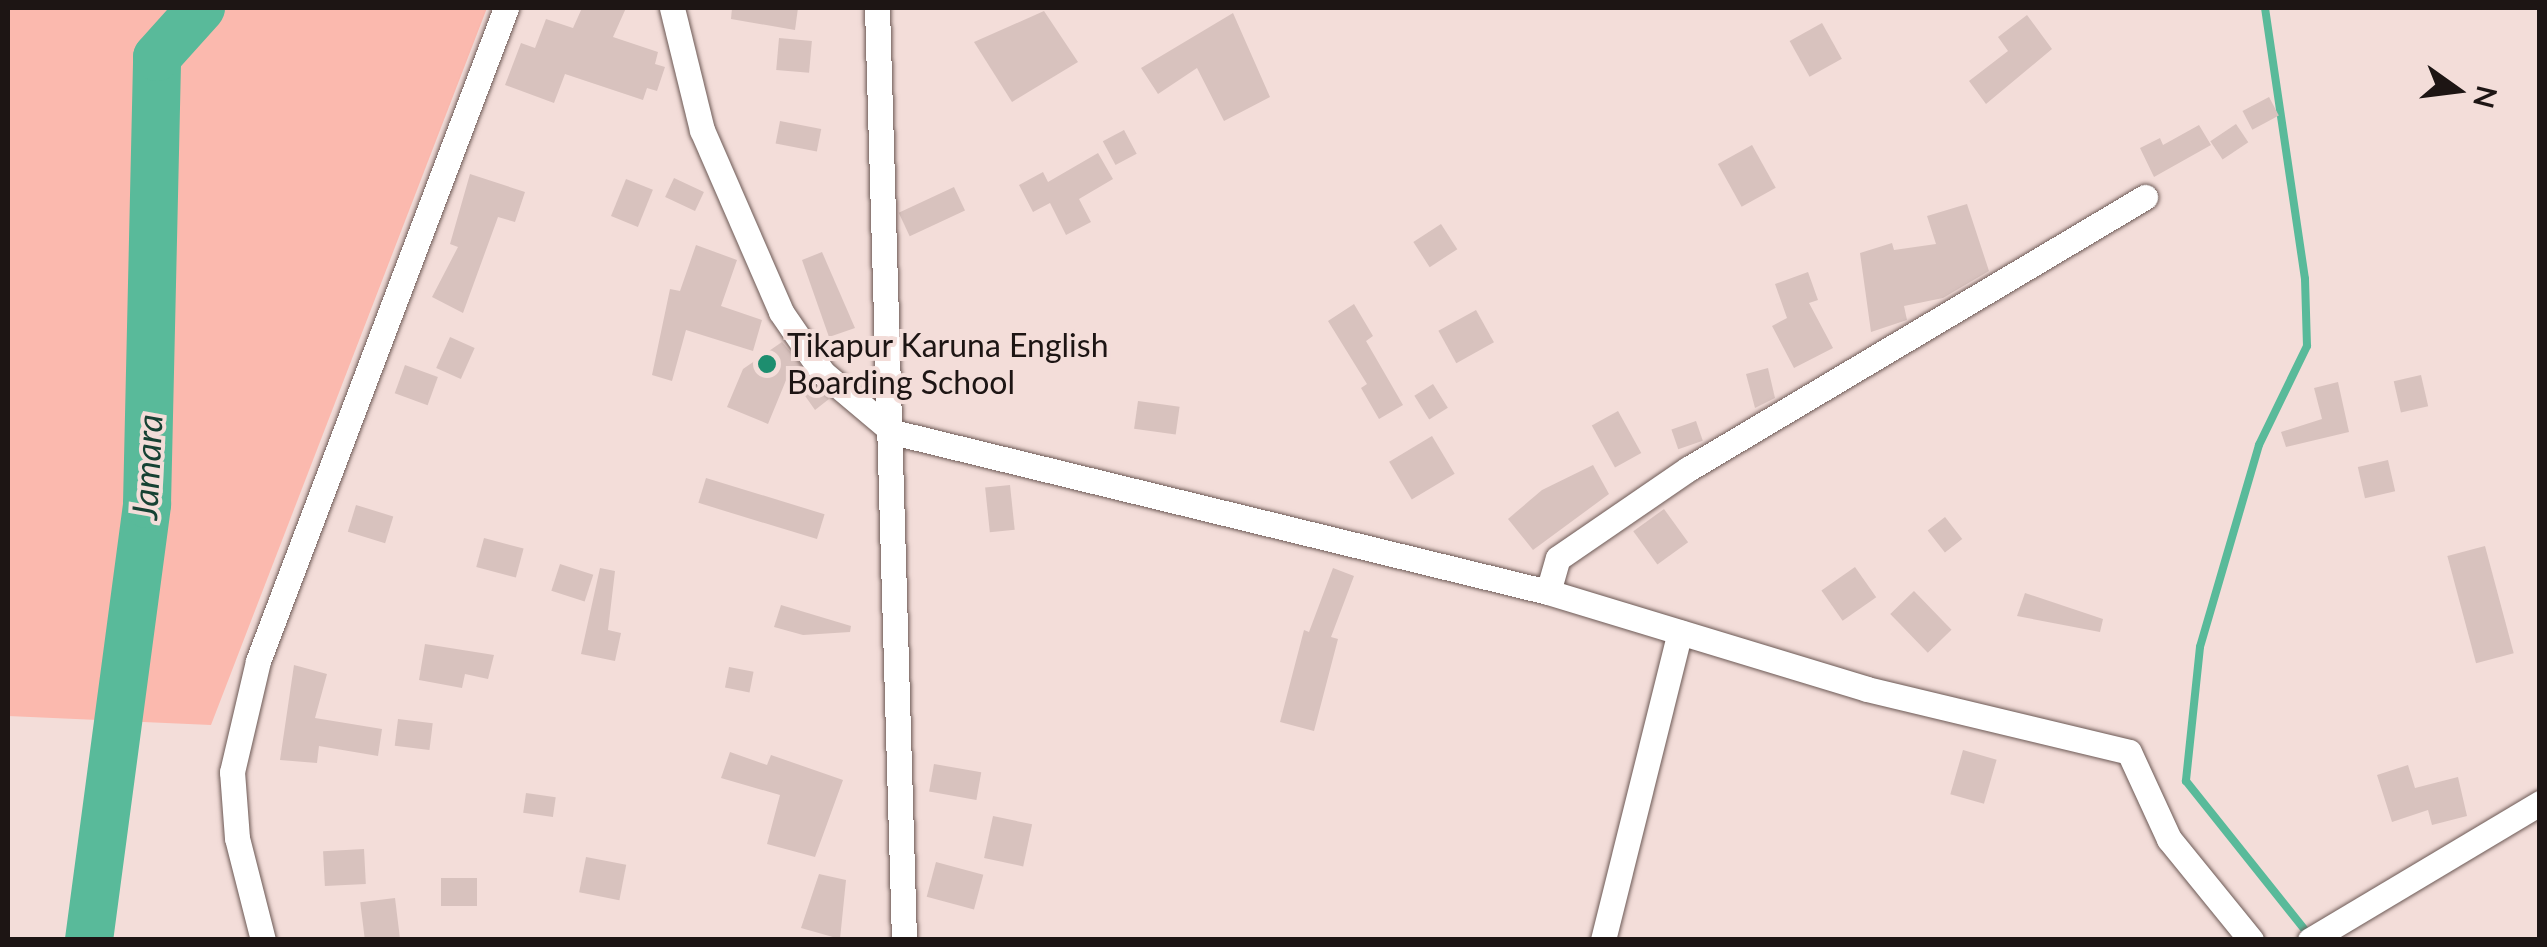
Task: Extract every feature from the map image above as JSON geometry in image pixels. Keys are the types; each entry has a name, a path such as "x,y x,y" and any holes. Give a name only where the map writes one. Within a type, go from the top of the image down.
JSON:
{"street":[{"path":"263,940 237,838 232,772 258,662 506,8"},
{"path":"672,8 702,130 781,312 822,373 893,432 1548,592 1868,689 2129,752 2170,839 2250,940"},
{"path":"877,8 893,432 904,940"},
{"path":"1548,592 1558,558 1688,469 2145,196"},
{"path":"1603,940 1680,632"},
{"path":"2310,940 2540,803"}],"shaded area":[{"path":"8,8 487,8 211,725 8,716"}],"building":[{"path":"582,8 626,8 613,37 658,52 655,64 665,67 657,91 647,88 643,100 565,74 554,103 505,85 521,43 535,48 546,19 573,28"},
{"path":"732,8 798,8 795,30 731,19"},
{"path":"1044,11 1078,62 1012,102 974,42"},
{"path":"1233,13 1270,97 1224,121 1197,68 1158,94 1141,68"},
{"path":"2027,15 2052,49 1986,104 1969,81 2008,51 1998,37"},
{"path":"1822,23 1842,59 1810,77 1790,41"},
{"path":"779,38 812,41 809,73 776,70"},
{"path":"2269,97 2279,116 2252,130 2243,111"},
{"path":"780,121 821,129 817,152 776,144"},
{"path":"2236,124 2248,142 2223,160 2210,141"},
{"path":"2199,125 2211,145 2154,177 2140,148 2160,138 2163,145"},
{"path":"1124,130 1137,154 1115,165 1103,141"},
{"path":"1752,145 1776,188 1742,207 1718,164"},
{"path":"1098,153 1113,179 1079,199 1091,222 1066,235 1050,203 1033,212 1019,185 1043,172 1048,182"},
{"path":"470,174 525,192 515,222 498,217 463,313 432,297 458,247 450,244"},
{"path":"674,178 704,192 695,211 665,197"},
{"path":"626,179 653,190 638,227 611,216"},
{"path":"954,187 965,211 910,236 899,213"},
{"path":"1967,204 1989,271 1943,298 1904,306 1907,320 1871,332 1860,253 1892,243 1894,250 1936,244 1927,216"},
{"path":"1441,224 1457,249 1430,267 1413,242"},
{"path":"696,245 737,260 721,306 762,320 753,351 686,330 672,381 652,375 670,289 680,291"},
{"path":"822,252 855,328 829,337 802,260"},
{"path":"1808,272 1818,300 1809,303 1833,348 1794,368 1772,326 1787,318 1775,284"},
{"path":"1354,304 1373,336 1366,341 1403,405 1379,419 1361,388 1367,384 1328,321"},
{"path":"1476,310 1494,342 1456,363 1438,331"},
{"path":"450,337 475,348 461,379 436,368"},
{"path":"782,342 829,399 815,410 789,373 768,424 727,407 743,369"},
{"path":"405,365 438,377 428,405 395,393"},
{"path":"1768,368 1775,398 1755,408 1746,374"},
{"path":"2421,375 2428,406 2401,412 2394,381"},
{"path":"2338,382 2349,432 2286,447 2281,432 2322,419 2314,388"},
{"path":"1433,384 1448,408 1429,419 1414,396"},
{"path":"1138,401 1180,407 1176,435 1134,429"},
{"path":"1618,411 1641,453 1615,468 1592,426"},
{"path":"1696,421 1703,441 1678,449 1671,429"},
{"path":"1432,436 1455,474 1412,499 1389,462"},
{"path":"2388,460 2395,491 2365,498 2358,467"},
{"path":"1593,465 1609,494 1533,550 1508,519 1542,490"},
{"path":"706,478 825,514 817,539 698,503"},
{"path":"1010,485 1015,530 990,532 985,488"},
{"path":"356,505 393,516 385,543 348,532"},
{"path":"1664,509 1688,542 1657,565 1633,531"},
{"path":"1945,517 1962,539 1945,553 1928,531"},
{"path":"484,538 524,549 516,578 476,567"},
{"path":"2485,546 2514,653 2476,663 2447,556"},
{"path":"560,564 593,575 585,601 551,591"},
{"path":"1855,567 1876,597 1843,621 1821,591"},
{"path":"600,568 615,571 608,630 621,633 615,661 581,654"},
{"path":"1333,568 1354,576 1331,637 1338,639 1314,731 1280,722 1304,630 1309,632"},
{"path":"1914,591 1952,630 1928,653 1890,614"},
{"path":"2025,593 2103,619 2100,632 2017,616"},
{"path":"781,605 851,626 850,632 803,635 774,627"},
{"path":"425,644 494,655 488,679 465,674 462,688 419,680"},
{"path":"294,665 327,674 315,718 382,729 378,756 319,746 317,763 280,760"},
{"path":"729,667 754,672 750,692 725,688"},
{"path":"398,719 433,723 429,750 395,746"},
{"path":"1963,750 1997,760 1984,804 1950,794"},
{"path":"730,752 767,765 771,755 843,780 815,857 767,844 780,795 721,778"},
{"path":"934,764 981,772 976,800 929,792"},
{"path":"2408,765 2415,788 2458,777 2467,816 2432,825 2428,810 2392,822 2377,775"},
{"path":"526,793 556,797 553,817 523,813"},
{"path":"993,816 1032,824 1023,866 984,858"},
{"path":"364,849 366,884 325,886 323,851"},
{"path":"586,857 626,865 619,900 579,892"},
{"path":"936,862 983,875 974,909 927,897"},
{"path":"819,874 846,880 840,939 801,928"},
{"path":"441,878 477,878 477,906 441,906"},
{"path":"395,898 400,940 365,940 360,902"}],"waterway":[{"name":"Jamara","path":"89,940 147,504 157,57 201,8"},
{"path":"2265,8 2305,279 2307,346 2259,445 2200,647 2186,781 2305,930"}],"place":[{"name":"Tikapur Karuna English Boarding School","path":"767,364"}]}
